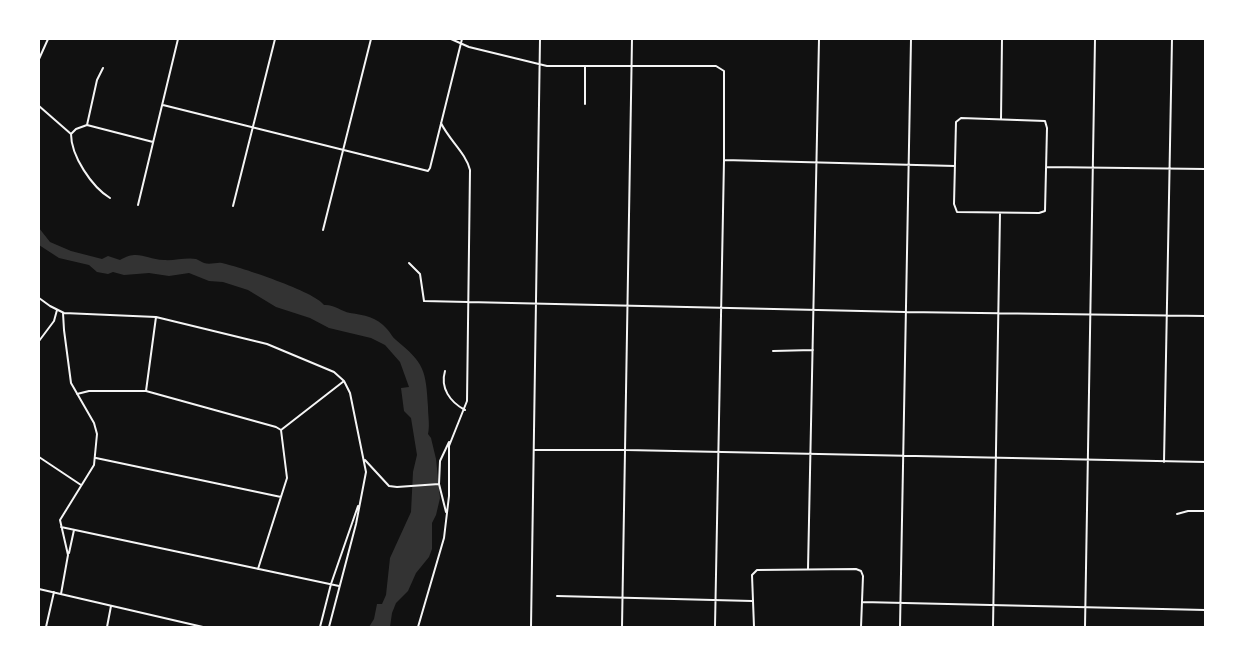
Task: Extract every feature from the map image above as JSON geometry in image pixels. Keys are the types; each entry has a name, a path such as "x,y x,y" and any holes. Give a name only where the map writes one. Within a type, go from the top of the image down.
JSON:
{"street":[{"path":"39,59 48,39"},
{"path":"138,205 178,39"},
{"path":"233,206 275,39"},
{"path":"323,230 371,39"},
{"path":"451,39 469,47 540,64 716,66 722,68 724,74 724,160 715,627"},
{"path":"162,105 425,172 430,168 462,39"},
{"path":"531,627 540,39"},
{"path":"622,627 632,39"},
{"path":"808,569 819,39"},
{"path":"900,627 911,39"},
{"path":"1001,118 1002,39"},
{"path":"1085,627 1095,39"},
{"path":"1164,462 1172,39"},
{"path":"585,66 585,104"},
{"path":"87,125 97,80 104,68"},
{"path":"39,106 71,134"},
{"path":"1001,118 1043,120 1046,124 1045,211 1039,213 960,213 956,210 956,122 958,119 1001,118"},
{"path":"441,123 447,135 466,159 470,170 467,400 465,410 440,461 439,484 447,515"},
{"path":"110,198 97,190 90,181 71,141 71,134 76,129 87,125 154,142"},
{"path":"438,135 447,135"},
{"path":"724,160 955,166"},
{"path":"1047,167 1205,169"},
{"path":"993,627 1000,213"},
{"path":"409,263 420,274 424,301 1205,316"},
{"path":"39,298 63,313 156,317 267,344 334,372 344,381 350,393 366,472 356,524 328,627"},
{"path":"39,341 54,321 57,310"},
{"path":"63,313 70,379 95,426 96,458 94,465 62,516 61,527 68,555"},
{"path":"146,391 156,317"},
{"path":"773,351 813,350"},
{"path":"445,371 444,383 450,399 456,406 465,410"},
{"path":"280,430 344,381"},
{"path":"77,394 89,391 146,391 280,430 287,478 258,569"},
{"path":"418,627 444,538 450,483 449,451 452,437"},
{"path":"534,450 1205,462"},
{"path":"39,456 82,485"},
{"path":"96,458 281,497"},
{"path":"364,458 389,486 439,484"},
{"path":"320,627 331,584 360,500"},
{"path":"1177,514 1188,511 1205,511"},
{"path":"61,527 339,586"},
{"path":"62,594 74,530"},
{"path":"754,627 753,575 757,570 808,569 859,570 862,576 861,627"},
{"path":"39,589 203,627"},
{"path":"46,627 54,592"},
{"path":"557,596 752,601"},
{"path":"862,602 1205,610"},
{"path":"107,627 111,605"},
{"path":"169,627 171,620"}],"shaded area":[{"path":"39,228 50,242 71,251 102,259 108,256 120,260 137,255 164,260 196,259 206,264 222,263 260,275 293,287 324,305 375,319 413,355 422,368 426,384 428,434 436,459 440,498 432,523 432,549 429,557 416,573 408,591 396,603 390,627 369,627 374,619 377,604 382,604 386,595 390,558 411,512 413,472 417,455 411,418 404,411 401,388 409,387 400,362 385,345 371,338 329,328 310,318 276,307 248,290 223,282 209,281 189,273 169,276 149,273 124,275 113,272 108,274 97,272 89,265 59,258 39,245"}]}
